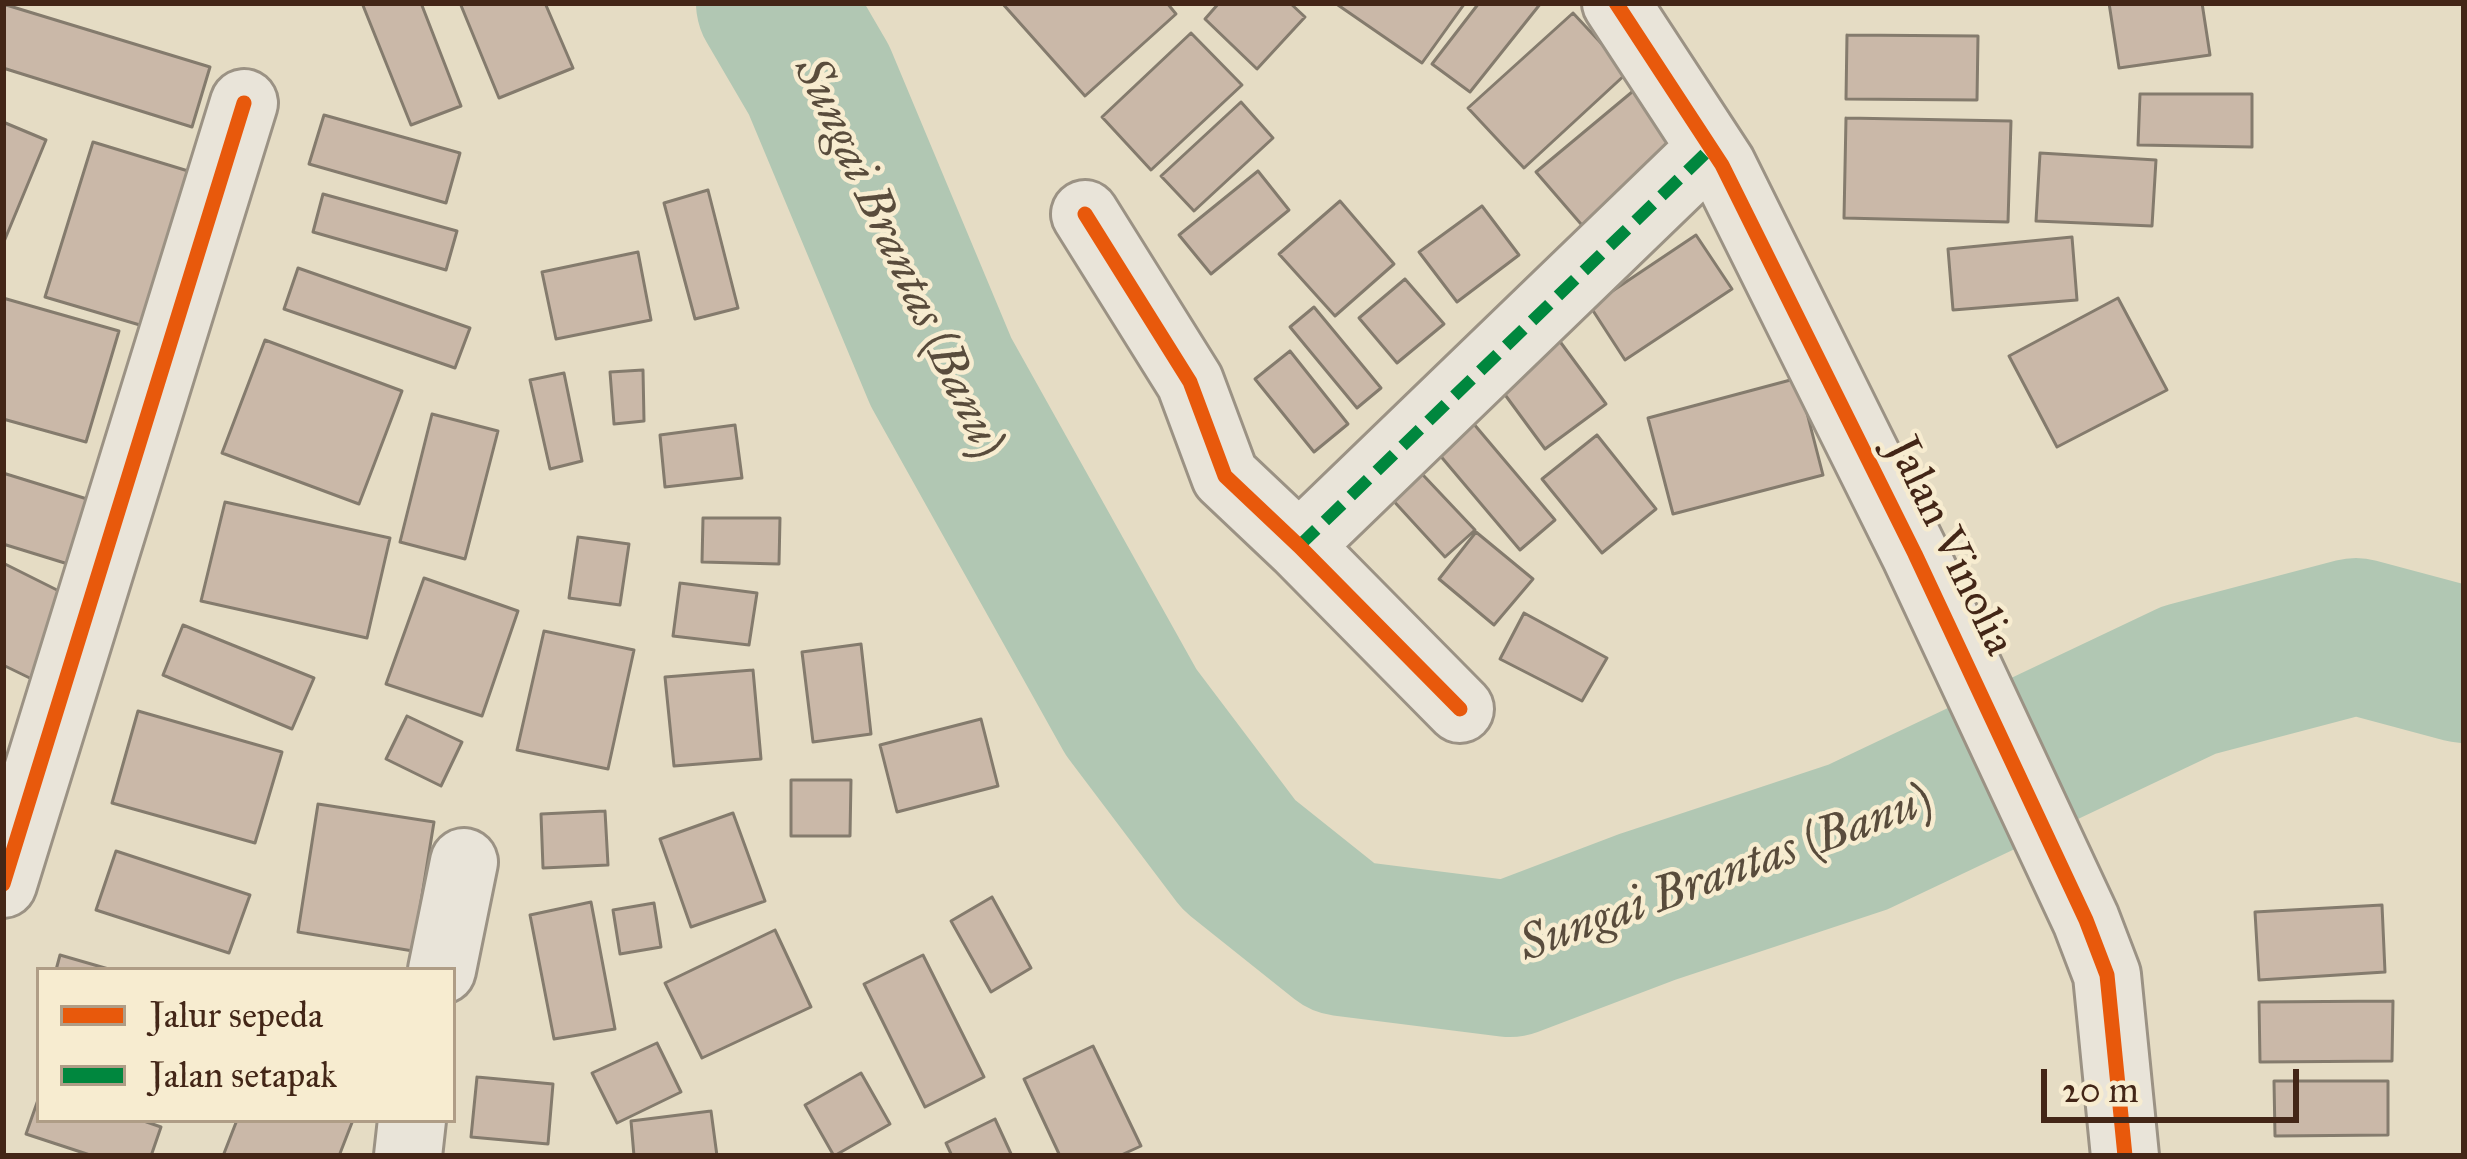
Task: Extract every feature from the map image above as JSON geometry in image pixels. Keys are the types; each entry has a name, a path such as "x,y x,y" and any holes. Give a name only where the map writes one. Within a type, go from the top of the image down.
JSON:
{"street":[{"name":"Jalan Vinolia","path":"1616,3 1722,165 1915,554 2086,920 2107,976 2125,1156"},
{"path":"3,884 244,103"},
{"path":"1299,546 1710,149"},
{"path":"1084,214 1190,382 1225,476 1460,709"},
{"path":"443,967 464,862"},
{"path":"408,1156 412,1123"}],"building":[{"path":"362,3 421,3 461,106 411,125"},
{"path":"460,3 545,3 573,68 499,98"},
{"path":"1002,3 1167,3 1176,14 1085,96"},
{"path":"1219,3 1290,3 1305,17 1257,69 1205,19"},
{"path":"1335,3 1465,3 1422,63"},
{"path":"1479,3 1541,3 1470,92 1432,64"},
{"path":"2109,3 2202,3 2210,55 2119,68"},
{"path":"3,4 210,67 192,127 3,68"},
{"path":"1573,13 1628,72 1524,168 1468,108"},
{"path":"1191,33 1242,85 1151,170 1102,117"},
{"path":"1847,35 1978,36 1977,100 1846,99"},
{"path":"1650,77 1700,135 1587,231 1536,172"},
{"path":"2140,94 2252,94 2252,147 2138,145"},
{"path":"1241,102 1273,138 1194,211 1161,176"},
{"path":"324,115 460,153 446,203 309,164"},
{"path":"1846,118 2011,121 2008,222 1844,218"},
{"path":"3,122 46,140 3,244"},
{"path":"93,142 198,174 150,328 45,297"},
{"path":"2040,153 2156,160 2152,226 2036,221"},
{"path":"1258,171 1289,210 1211,274 1179,235"},
{"path":"708,190 738,308 695,319 664,203"},
{"path":"323,194 457,231 446,270 313,232"},
{"path":"1340,201 1394,264 1335,316 1279,254"},
{"path":"1482,206 1519,255 1457,302 1419,252"},
{"path":"1696,235 1732,289 1625,360 1590,306"},
{"path":"2072,237 2077,300 1953,310 1948,249"},
{"path":"638,252 651,320 556,339 542,272"},
{"path":"298,268 470,328 455,368 284,309"},
{"path":"1405,279 1444,324 1397,363 1359,318"},
{"path":"3,298 119,331 86,442 3,419"},
{"path":"2118,298 2167,390 2057,447 2009,356"},
{"path":"1314,307 1381,388 1357,408 1290,327"},
{"path":"1550,328 1606,404 1545,449 1489,373"},
{"path":"265,340 402,391 359,504 222,453"},
{"path":"1290,351 1348,424 1314,452 1255,379"},
{"path":"643,370 644,421 614,424 610,372"},
{"path":"564,373 582,461 550,469 530,380"},
{"path":"1798,378 1823,475 1673,514 1648,418"},
{"path":"1462,410 1555,520 1520,550 1427,440"},
{"path":"432,414 498,431 465,559 400,542"},
{"path":"735,425 742,478 665,487 660,435"},
{"path":"1597,435 1656,509 1602,553 1542,479"},
{"path":"1406,457 1475,530 1445,557 1378,484"},
{"path":"3,473 100,503 81,568 3,544"},
{"path":"225,502 390,538 367,638 201,601"},
{"path":"703,518 780,518 779,564 702,562"},
{"path":"1476,532 1533,579 1494,625 1439,579"},
{"path":"578,537 629,544 620,605 569,598"},
{"path":"3,563 81,602 40,683 3,665"},
{"path":"424,578 518,611 482,716 386,684"},
{"path":"680,583 757,593 749,645 673,636"},
{"path":"1524,613 1607,658 1582,701 1500,659"},
{"path":"183,625 314,678 292,729 163,675"},
{"path":"544,631 634,650 608,769 517,750"},
{"path":"861,644 871,734 813,742 802,652"},
{"path":"753,670 761,759 674,766 665,677"},
{"path":"138,711 282,752 255,843 112,803"},
{"path":"407,716 462,742 441,786 386,759"},
{"path":"981,719 998,786 897,812 880,745"},
{"path":"791,780 851,780 850,836 791,836"},
{"path":"318,804 434,822 413,951 298,932"},
{"path":"605,811 608,865 543,868 541,814"},
{"path":"733,813 765,901 691,927 660,839"},
{"path":"116,851 250,895 229,953 96,910"},
{"path":"992,897 1031,968 991,992 951,921"},
{"path":"591,902 615,1029 554,1039 530,915"},
{"path":"654,903 661,947 620,954 613,910"},
{"path":"2382,905 2385,972 2259,980 2255,912"},
{"path":"775,930 811,1007 702,1058 665,983"},
{"path":"60,955 102,967 57,967"},
{"path":"923,955 984,1077 925,1107 864,984"},
{"path":"2393,1001 2392,1061 2260,1062 2259,1002"},
{"path":"657,1043 681,1092 617,1123 592,1073"},
{"path":"1093,1046 1141,1146 1119,1156 1060,1156 1024,1079"},
{"path":"861,1073 890,1124 834,1156 805,1105"},
{"path":"477,1077 553,1084 548,1144 471,1137"},
{"path":"2274,1081 2388,1081 2388,1135 2275,1136"},
{"path":"36,1106 36,1123 150,1123 161,1127 151,1156 93,1156 26,1134"},
{"path":"711,1111 717,1156 634,1156 631,1121"},
{"path":"995,1119 1012,1156 952,1156 946,1143"},
{"path":"236,1123 352,1123 339,1156 223,1156"}],"waterway":[{"name":"Sungai Brantas (Banu)","path":"774,3 819,80 941,372 1131,712 1239,855 1343,938 1510,959 1647,907 1858,837 2189,680 2356,636 2464,665"}],"marked path":[{"path":"1299,546 1710,149"}],"cycle path":[{"path":"1616,3 1722,165 1915,554 2086,920 2107,975 2125,1156"},
{"path":"3,884 244,103"},
{"path":"1085,214 1190,382 1225,476 1460,709"}]}
